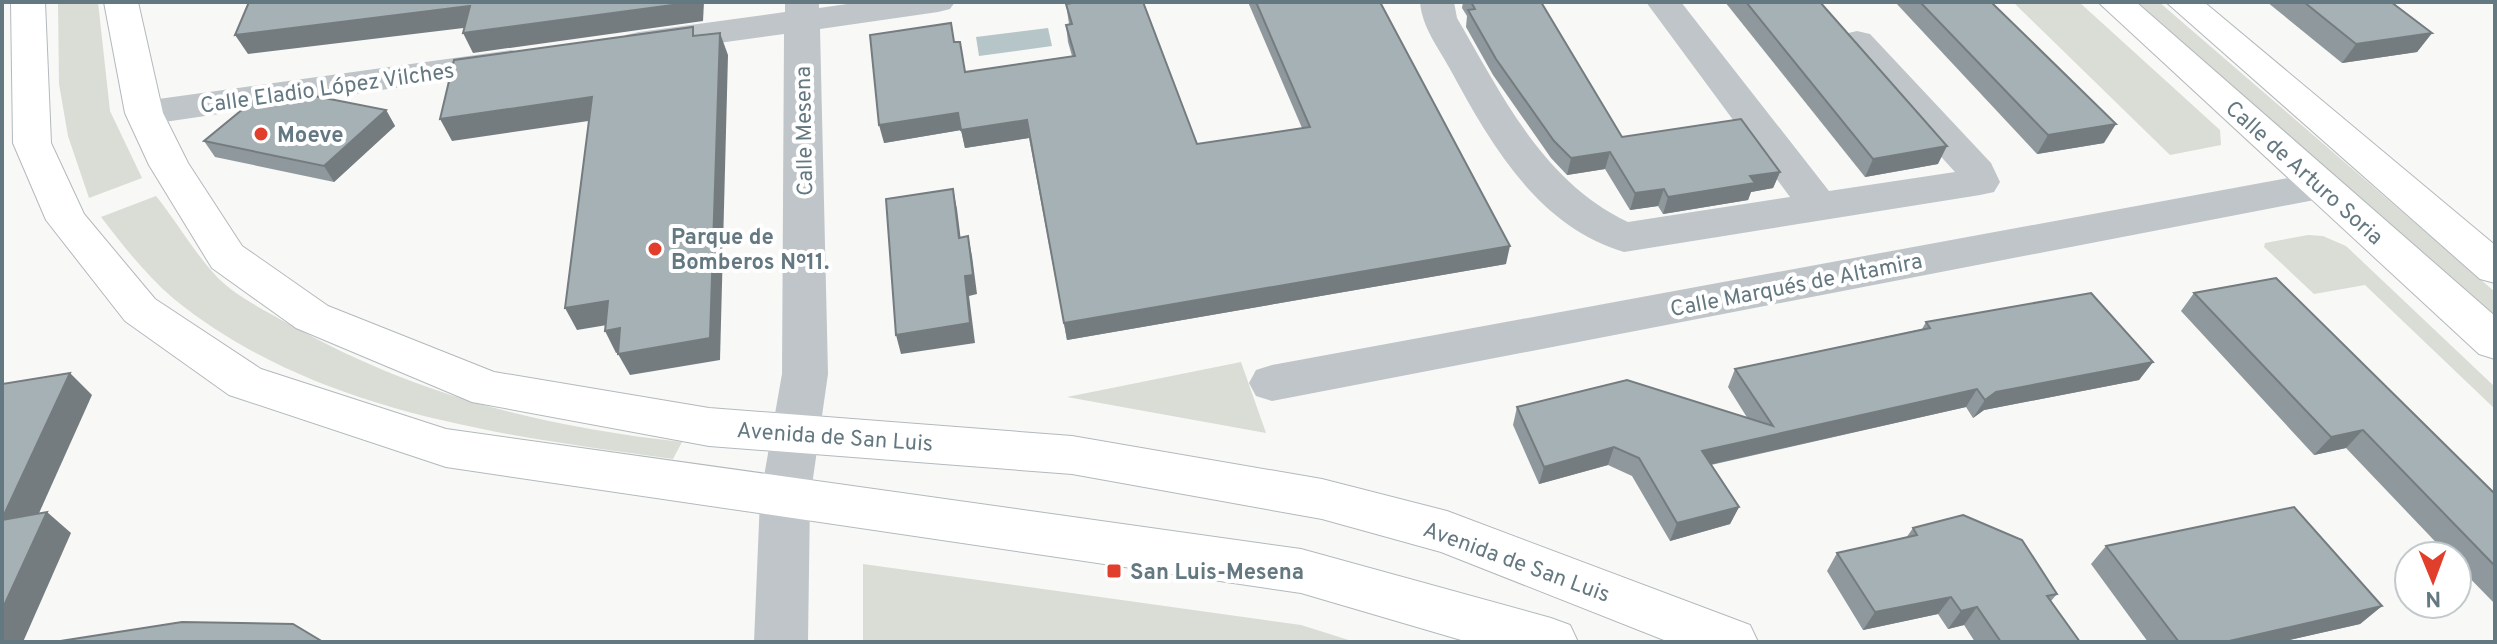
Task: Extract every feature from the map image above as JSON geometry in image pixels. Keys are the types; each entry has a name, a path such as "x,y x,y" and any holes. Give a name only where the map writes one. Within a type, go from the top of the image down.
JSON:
{"street":[{"path":"28,2 32,143 67,220 140,310 245,382 446,448 785,499 1119,542 1301,571 1551,642"},
{"name":"Avenida de San Luis","path":"121,2 144,113 169,165 227,257 312,317 488,389 709,427 1072,455 1322,499 1447,532 1731,642"},
{"path":"613,47 802,11 938,2"},
{"path":"1437,2 1439,18 1525,162 1565,202 1599,228 1624,237 1980,182 1977,172 1857,42"},
{"path":"1663,2 1820,208"},
{"name":"Calle de Arturo Soria","path":"2115,2 2495,342"},
{"path":"2183,2 2495,268"},
{"name":"Calle Mesena","path":"781,642 785,499 805,374 802,11"},
{"name":"Calle Eladio López Vilches","path":"144,113 550,56"},
{"name":"Calle Marqués de Altamira","path":"1272,383 2321,186"}],"shaded area":[{"path":"58,2 98,2 110,111 142,178 89,198 68,136 59,84"},
{"path":"2013,2 2079,2 2220,130 2221,145 2170,155"},
{"path":"2137,2 2159,2 2495,292 2495,318"},
{"path":"1048,28 1052,46 979,56 976,37"},
{"path":"156,196 202,259 226,285 261,309 336,349 383,370 479,404 578,427 682,442 673,459 476,428 412,413 287,369 229,338 174,299 127,250 101,217"},
{"path":"2308,235 2323,236 2346,246 2495,387 2495,409 2365,285 2314,294 2264,247 2265,243"},
{"path":"1241,362 1266,433 1067,397"},
{"path":"863,564 1301,625 1355,642 863,642"}],"building":[{"path":"249,2 695,2 463,33 470,6 235,35"},
{"path":"1143,2 1197,144 1310,127 1256,2 1380,2 1510,246 1064,323 1027,120 961,130 958,113 879,125 870,35 951,23 954,42 960,42 965,72 1075,56 1066,25 1072,24 1066,4"},
{"path":"1471,2 1541,2 1622,137 1741,119 1780,172 1750,176 1755,183 1668,197 1664,189 1635,193 1610,152 1571,158 1554,141 1496,59 1468,10 1475,9"},
{"path":"1746,2 1820,2 1947,146 1873,159"},
{"path":"1920,2 1991,2 2116,124 2048,135"},
{"path":"2304,2 2391,2 2432,33 2356,44"},
{"name":"Parque de Bomberos Nº11.","path":"693,27 693,36 720,33 710,338 618,354 620,328 605,331 608,301 565,308 592,97 440,119 454,60"},
{"path":"289,91 386,110 324,166 204,141 260,95"},
{"path":"953,189 959,238 968,236 973,275 965,276 970,323 896,335 886,199"},
{"path":"2276,278 2495,494 2495,566 2363,430 2331,437 2194,293"},
{"path":"2091,293 2153,362 1996,392 1985,400 1977,389 1702,451 1739,507 1677,523 1639,458 1614,447 1544,467 1517,407 1627,380 1773,426 1735,369 1930,328 1926,322"},
{"path":"70,373 2,519 2,384"},
{"path":"2294,507 2382,606 2225,642 2179,642 2106,546"},
{"path":"47,512 2,610 2,520"},
{"path":"1963,515 2022,540 2057,594 2047,596 2080,642 2001,642 1977,607 1961,611 1951,597 1875,612 1837,553 1917,535 1913,528"},
{"path":"182,622 293,624 323,642 54,642"}],"place":[{"name":"Moeve","path":"261,134"},
{"name":"Parque de Bomberos Nº11.","path":"655,249"},
{"name":"San Luis-Mesena","path":"1114,571"}]}
